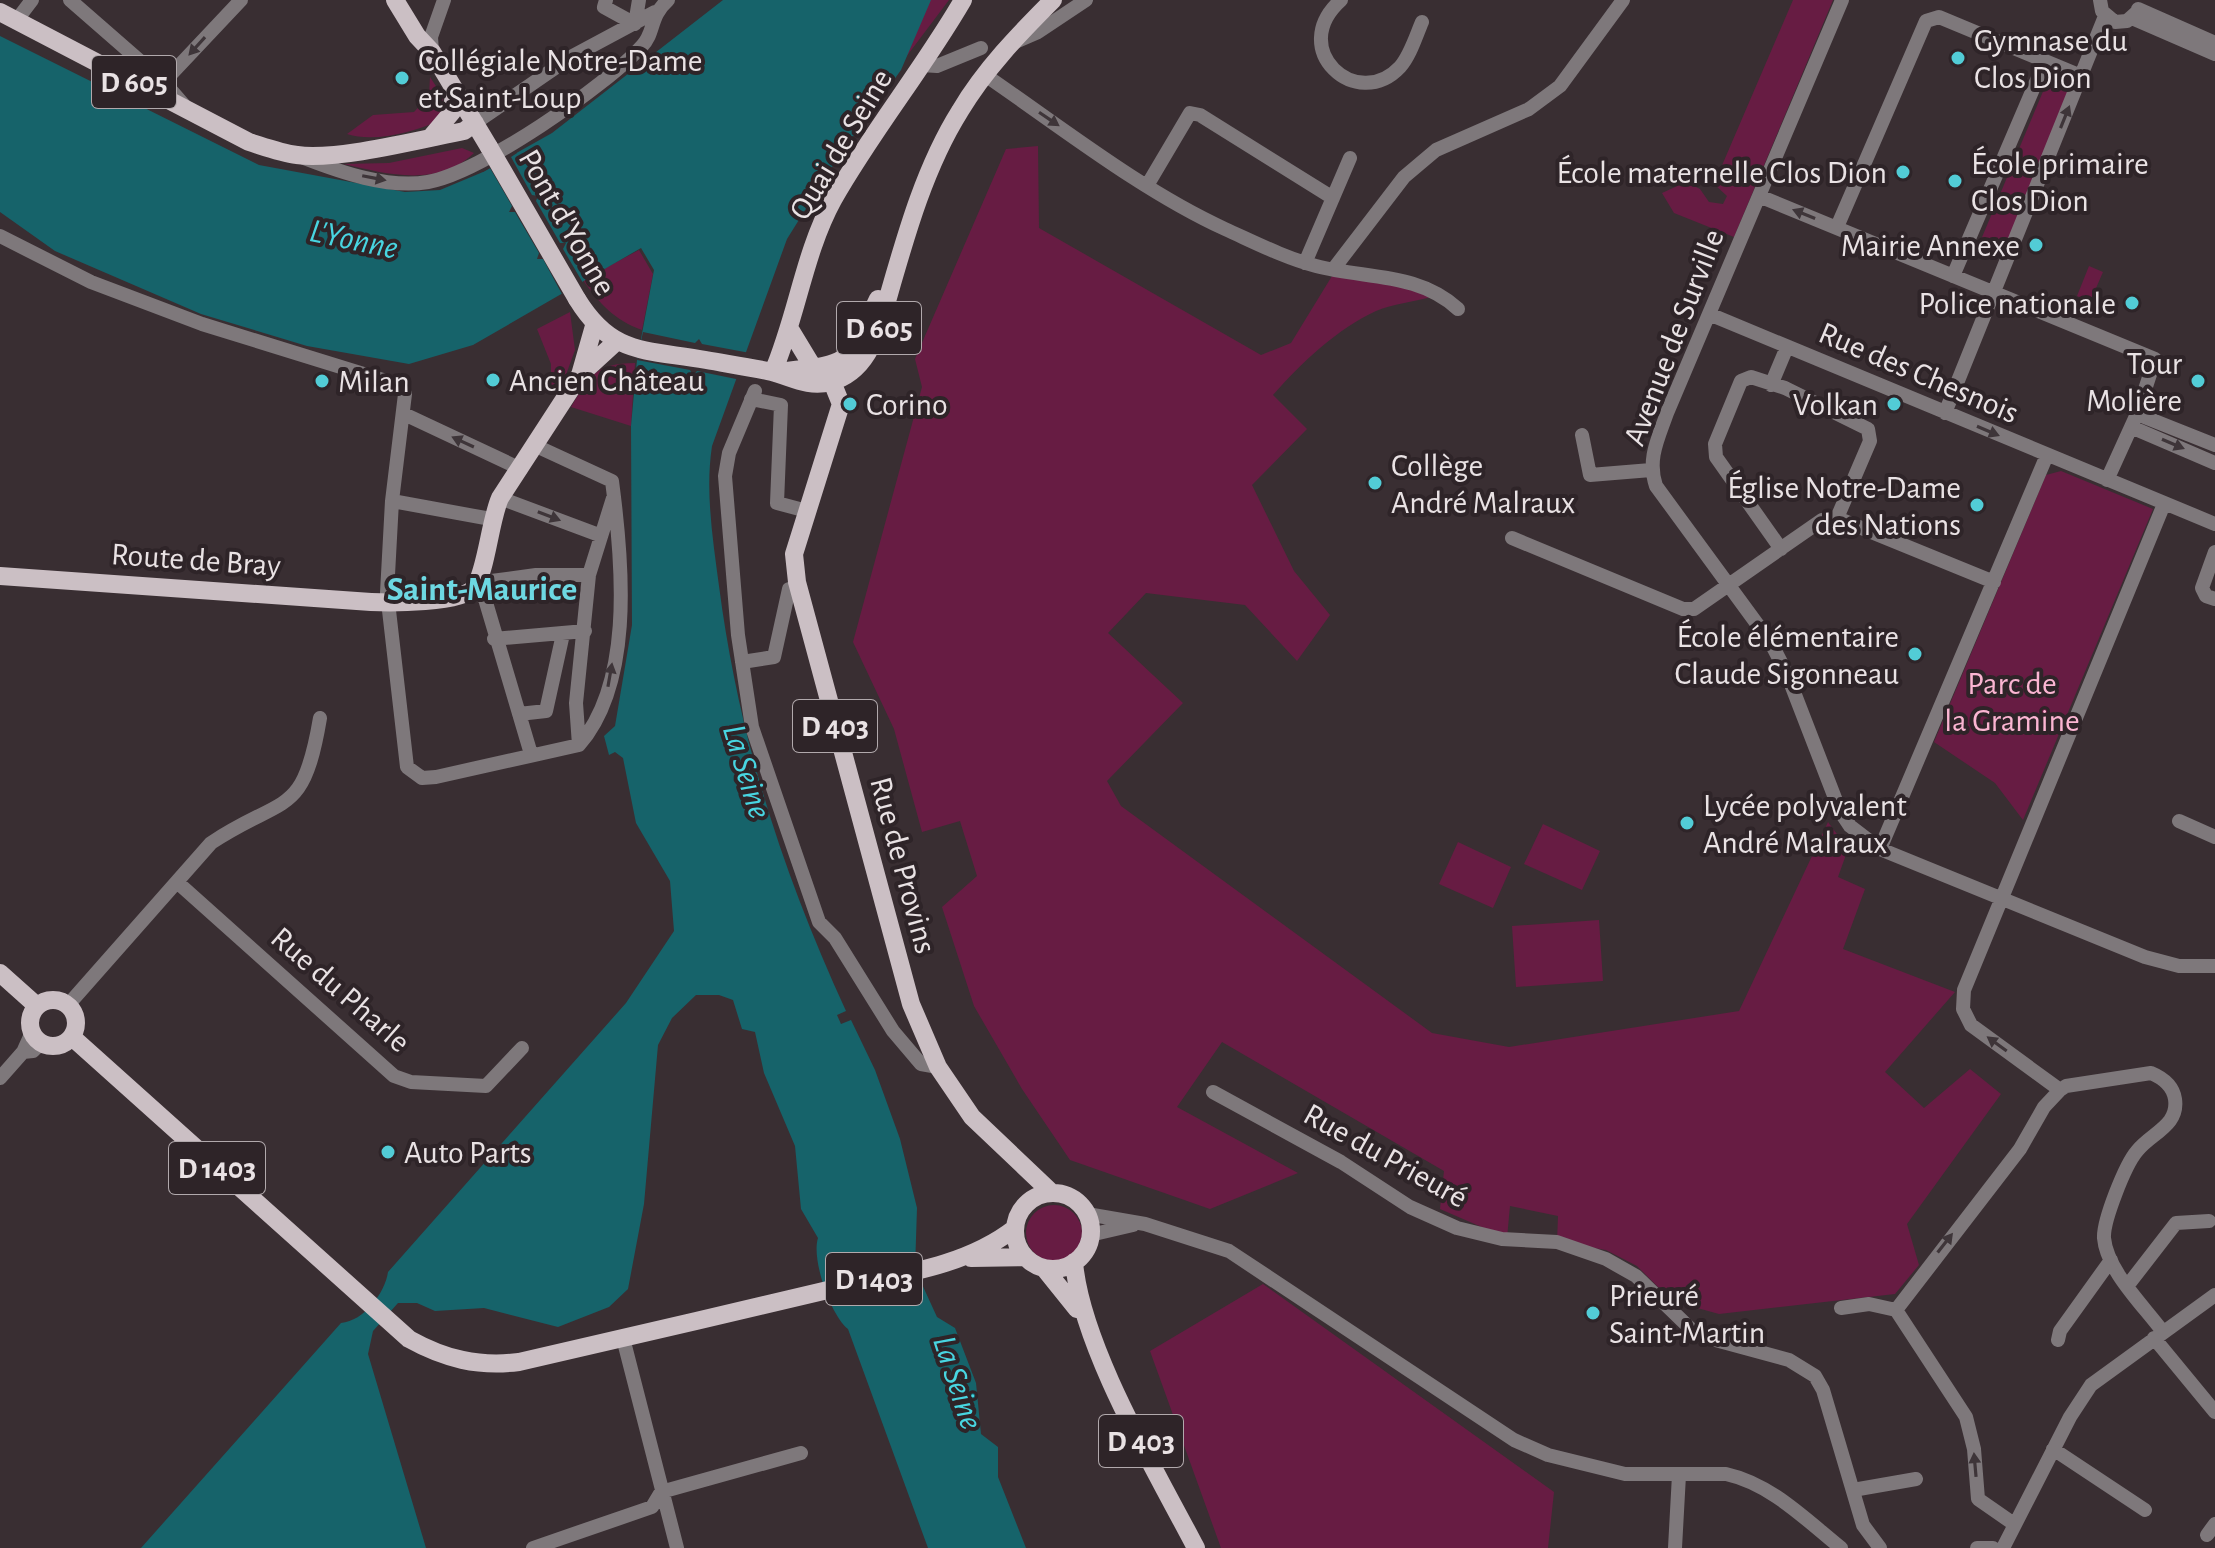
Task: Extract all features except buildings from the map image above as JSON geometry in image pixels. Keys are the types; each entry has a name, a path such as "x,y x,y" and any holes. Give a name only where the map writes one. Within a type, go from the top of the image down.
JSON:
{"main road":[{"path":"395,0 412,30 432,52 475,123"},
{"name":"Quai de Seine","path":"783,374 817,238 833,201 963,0"},
{"name":"D 605","path":"594,326 617,341 640,348 783,374 803,383 824,373 848,374 868,354 899,257 942,144 960,110 1009,44 1053,0"},
{"name":"D 605","path":"8,16 159,87 190,111 249,142 300,156 430,138 464,131 475,123"},
{"path":"430,138 452,112 454,92"},
{"name":"Pont d'Yonne","path":"475,123 594,326"},
{"path":"580,375 594,326"},
{"path":"793,335 824,373"},
{"path":"475,585 491,519 500,498 580,375 617,341"},
{"name":"Rue de Provins","path":"824,373 841,404 794,554 798,587 911,1004 938,1067 972,1117 1052,1193"},
{"name":"Route de Bray","path":"0,576 387,603 448,597 475,585"},
{"path":"0,973 37,1006"},
{"path":"49,1000 68,1005 77,1024 72,1037 61,1045 36,1038 30,1018 37,1006 49,1000"},
{"name":"D 1403","path":"72,1037 391,1323 429,1350 477,1364 519,1362 964,1258 1025,1257"},
{"path":"1022,1163 1030,1183 1029,1202"},
{"path":"1052,1193 1073,1199 1087,1214 1090,1235 1088,1246 1074,1262 1054,1269 1044,1268 1025,1257 1017,1244 1015,1228 1022,1209 1029,1202 1052,1193"},
{"name":"D 1403","path":"964,1258 997,1242 1015,1228"},
{"name":"D 403","path":"1074,1262 1076,1284 1091,1333"},
{"name":"D 403","path":"1044,1268 1064,1289 1091,1333 1196,1548"}],"street":[{"path":"8,16 32,0"},
{"path":"70,0 159,87 241,0"},
{"path":"432,52 434,29 444,0"},
{"path":"606,0 604,7 635,24"},
{"path":"635,24 639,0"},
{"path":"475,123 579,52 635,24 668,0"},
{"path":"1009,44 1038,32 1086,0"},
{"path":"1341,0 1321,26 1319,42 1328,63 1349,79 1362,83 1382,80 1401,66 1422,22"},
{"path":"1335,267 1404,177 1436,150 1529,109 1560,86 1623,0"},
{"name":"Avenue de Surville","path":"1842,0 1661,430 1651,470 1656,486 1771,643 1787,674 1840,811 1850,826 1880,849 2160,963 2215,966"},
{"path":"1945,413 2081,76 2098,6 2115,22 2136,9"},
{"path":"2136,9 2215,43"},
{"path":"2136,9 2215,54"},
{"path":"300,156 335,170 399,183 426,183 445,177 484,160 597,84 645,44 655,12"},
{"path":"1837,227 1926,21 1939,17 2081,76"},
{"path":"412,30 434,29"},
{"path":"921,65 937,66 981,48"},
{"path":"1953,276 2045,61"},
{"path":"985,75 1148,184 1210,221 1305,263 1432,289 1458,309"},
{"path":"1148,184 1190,113 1200,115 1333,198"},
{"path":"1305,263 1350,158"},
{"path":"1759,196 2155,359 2134,420 2107,480"},
{"path":"0,236 91,282 202,324 399,385 405,394 404,414 392,501 387,603 407,767 422,778 579,745 603,707 623,600 613,489"},
{"name":"Rue des Chesnois","path":"1709,314 2215,524"},
{"path":"1771,385 1787,355 1787,347"},
{"path":"1781,549 1716,457 1715,444 1741,381 1751,377 1862,423 1868,429 1870,441 1837,518"},
{"path":"807,511 777,503 781,405 753,395 729,453 724,495 752,727 819,922 835,938 893,1031 921,1064 938,1067"},
{"path":"404,414 521,469"},
{"path":"2134,420 2215,445"},
{"path":"2134,420 2215,463"},
{"path":"1582,435 1590,475 1651,470"},
{"path":"536,446 613,489"},
{"path":"1880,849 2047,455"},
{"path":"579,745 576,703 589,575 613,489"},
{"path":"500,498 599,535"},
{"path":"392,501 491,519"},
{"path":"2060,1090 1971,1025 1963,1009 1964,990 2164,504"},
{"path":"1512,538 1683,609 1702,606 1822,520 1837,518 1994,582"},
{"path":"2215,552 2202,588 2206,596 2215,599"},
{"path":"531,754 494,639 485,599 475,585 536,575 589,575"},
{"path":"742,662 774,657 789,589 798,587"},
{"path":"494,639 585,631"},
{"path":"519,714 546,711 563,634"},
{"path":"548,699 576,703"},
{"path":"68,1005 211,843 236,826 288,803 300,790 309,773 320,718"},
{"path":"2179,821 2215,837"},
{"name":"Rue du Pharle","path":"177,882 394,1076 411,1082 486,1086 522,1048"},
{"path":"0,1078 36,1038"},
{"path":"1896,1310 2020,1149 2044,1107 2060,1090 2066,1086 2151,1073 2162,1078 2174,1092 2176,1110 2168,1124 2135,1152 2109,1212 2103,1234 2111,1260 2158,1335 2215,1412"},
{"name":"Rue du Prieuré","path":"1213,1092 1341,1162 1410,1207 1457,1228 1502,1239 1557,1242 1606,1259 1629,1272 1697,1335 1789,1360 1815,1376 1823,1390 1853,1490"},
{"path":"1087,1214 1145,1224 1216,1246 1258,1268 1433,1390 1514,1440 1548,1455 1598,1469 1679,1475 1726,1474 1754,1482 1841,1548"},
{"path":"2128,1285 2176,1223 2209,1221"},
{"path":"1090,1235 1110,1228 1145,1224"},
{"path":"2058,1340 2060,1331 2111,1260"},
{"path":"1991,1548 2012,1528 2091,1385 2215,1295"},
{"path":"1841,1308 1869,1304 1896,1310 1966,1417 1974,1449 1978,1499 2012,1528"},
{"path":"623,1338 677,1548"},
{"path":"2053,1449 2145,1510"},
{"path":"533,1548 652,1507 661,1492 801,1453"},
{"path":"1675,1548 1679,1475"},
{"path":"1880,1548 1863,1525 1853,1490 1916,1479"}],"green space":[{"path":"926,0 949,0 900,65"},
{"path":"1793,0 1833,0 1734,237 1674,213 1662,193 1686,182 1700,189 1709,202 1723,204 1727,196 1714,184"},
{"path":"2052,70 2075,81 2007,250 1980,242"},
{"path":"430,77 443,97 439,121 381,137 347,134 373,115 414,112 429,96"},
{"path":"1038,146 1039,228 1261,355 1291,343 1332,276 1379,279 1431,297 1383,309 1362,318 1307,359 1273,395 1307,429 1252,485 1294,571 1330,615 1297,661 1245,605 1146,593 1108,633 1183,703 1107,781 1121,806 1432,1033 1509,1047 1739,1011 1828,822 1848,849 1838,877 1865,889 1843,949 1955,992 1885,1072 1924,1108 1970,1069 2001,1094 1907,1224 1919,1265 1895,1294 1719,1314 1672,1301 1637,1266 1606,1250 1557,1242 1558,1216 1510,1206 1507,1238 1440,1209 1444,1171 1222,1042 1177,1107 1298,1173 1210,1209 1070,1160 1022,1089 974,1006 942,907 977,876 960,821 922,832 894,729 853,642 922,387 915,359 1006,149"},
{"path":"462,148 474,153 460,164 428,174 394,174 344,164 389,163"},
{"path":"639,250 653,274 642,330 608,310 583,280"},
{"path":"2089,266 2103,272 2090,302 2077,296"},
{"path":"570,312 575,350 563,383 551,391 551,364 537,329"},
{"path":"635,363 631,426 571,407 596,373 611,366"},
{"name":"Parc de la Gramine","path":"2061,471 2153,509 2023,820 1995,783 1934,742 2046,475"},
{"path":"1543,824 1600,851 1582,890 1524,864"},
{"path":"1458,842 1511,867 1493,908 1439,884"},
{"path":"1599,920 1603,981 1516,987 1512,926"},
{"path":"1054,1205 1074,1213 1082,1233 1074,1253 1054,1261 1034,1253 1026,1233 1034,1213"},
{"path":"1263,1284 1554,1492 1548,1548 1221,1548 1150,1351"}],"water":[{"path":"723,0 931,0 901,70 837,159 787,239 712,446 709,481 711,516 719,586 738,697 766,803 802,907 846,1011 837,1015 841,1024 851,1020 875,1070 900,1139 917,1208 915,1269 937,1317 955,1328 976,1383 981,1434 998,1447 998,1477 1026,1548 928,1548 848,1329 835,1312 824,1286 817,1259 818,1238 801,1209 795,1146 764,1073 755,1032 742,1029 733,1000 719,995 696,995 672,1018 658,1045 644,1204 628,1289 609,1307 558,1327 484,1308 435,1311 417,1303 398,1303 373,1331 368,1354 426,1548 141,1548 341,1323 358,1317 372,1305 383,1289 388,1272 626,1003 674,931 670,881 636,823 623,758 615,752 609,755 604,736 615,726 632,625 631,426 637,360 654,270 641,248 473,345 409,364 307,346 201,314 55,251 0,212 0,36 259,165 405,192 440,190 483,172 552,133"}],"pier":[{"path":"515,149 517,153 511,157 532,195 538,196 536,201 560,243 566,243 563,249 583,283 563,296 543,259 537,259 539,253 515,212 509,212 512,206 490,168 483,172 481,168"},
{"path":"643,332 695,343 699,339 702,344 750,353 741,380 697,371 693,376 690,370 637,360"}],"place":[{"name":"Gymnase du Clos Dion","path":"1958,58"},
{"name":"Collégiale Notre-Dame et Saint-Loup","path":"402,78"},
{"name":"École maternelle Clos Dion","path":"1903,172"},
{"name":"École primaire Clos Dion","path":"1955,181"},
{"name":"Mairie Annexe","path":"2036,245"},
{"name":"Police nationale","path":"2132,303"},
{"name":"Ancien Château","path":"493,380"},
{"name":"Milan","path":"322,381"},
{"name":"Tour Molière","path":"2198,381"},
{"name":"Corino","path":"850,404"},
{"name":"Volkan","path":"1894,404"},
{"name":"Collège André Malraux","path":"1375,483"},
{"name":"Église Notre-Dame des Nations","path":"1977,505"},
{"name":"École élémentaire Claude Sigonneau","path":"1915,654"},
{"name":"Lycée polyvalent André Malraux","path":"1687,823"},
{"name":"Auto Parts","path":"388,1152"},
{"name":"Prieuré Saint-Martin","path":"1593,1313"}],"district":[{"name":"Saint-Maurice","path":"482,588"}],"water label":[{"name":"L'Yonne","path":"354,238"},
{"name":"La Seine","path":"748,771"},
{"name":"La Seine","path":"959,1382"}]}
